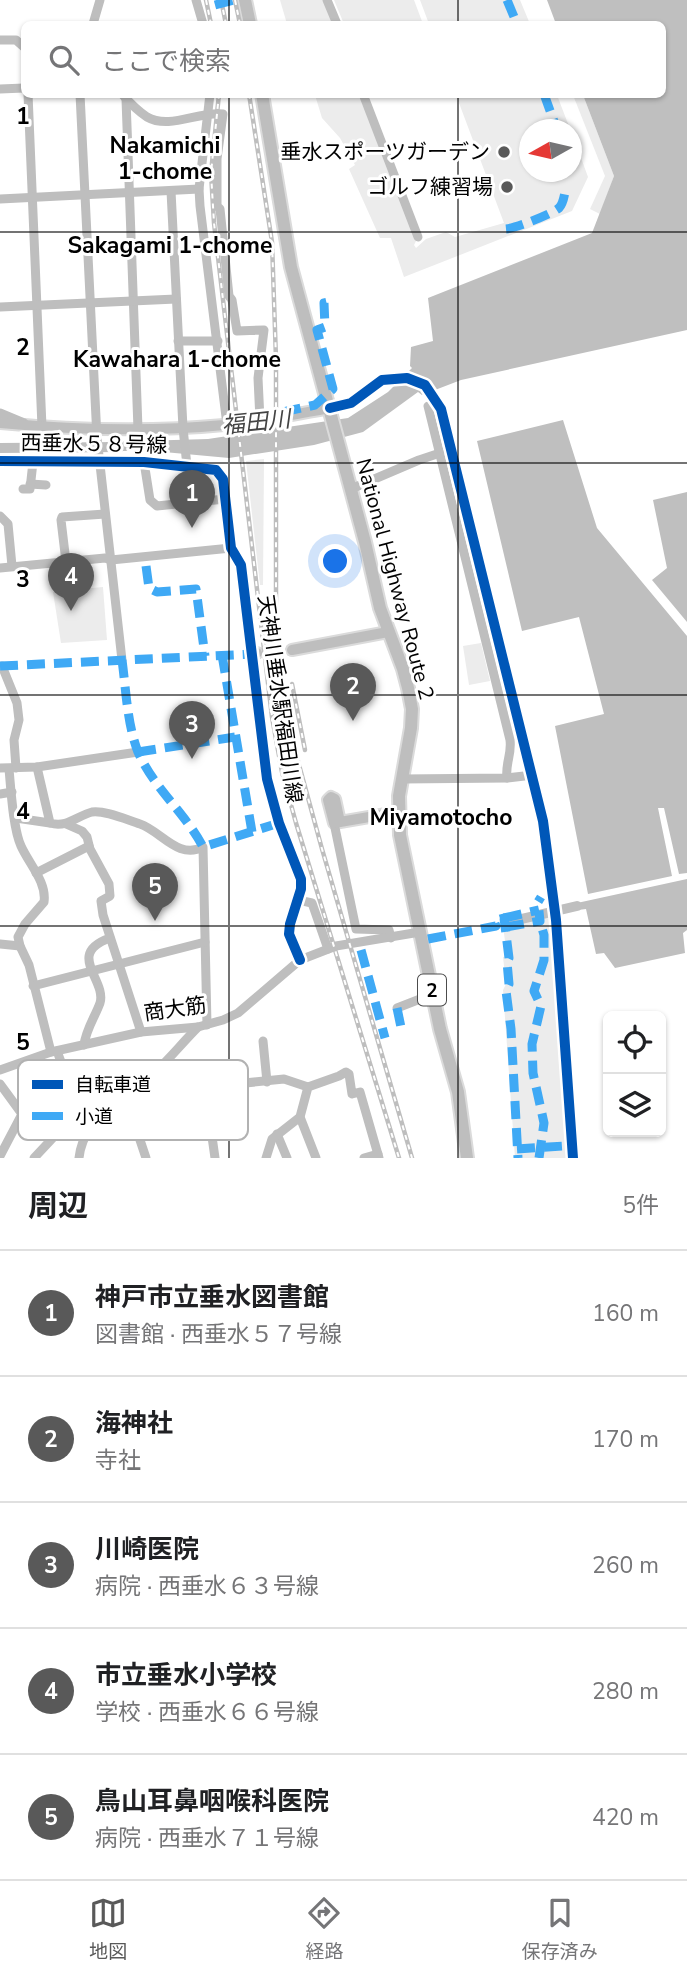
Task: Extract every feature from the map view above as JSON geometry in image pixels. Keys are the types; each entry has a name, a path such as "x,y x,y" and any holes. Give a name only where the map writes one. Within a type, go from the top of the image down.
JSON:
{"highway":[{"path":"245,0 249,21"},
{"name":"National Highway Route 2","path":"263,98 291,267 340,446 380,608 403,668 412,709 398,812 403,852 440,1029 458,1092 467,1158"}],"main road":[{"path":"0,423 97,433 138,429 183,431 331,413"},
{"path":"292,650 388,632"},
{"path":"337,823 398,812"}],"street":[{"path":"94,21 100,0"},
{"path":"196,0 202,21"},
{"path":"327,0 336,21"},
{"path":"0,40 16,40 21,44"},
{"path":"0,89 21,88"},
{"path":"0,413 37,426 36,306 28,98"},
{"path":"80,98 97,433 122,660"},
{"path":"124,98 138,429"},
{"path":"125,98 144,116 164,122 209,113 223,114 217,159 217,206 220,209 229,296 237,331 264,330 258,378 260,420"},
{"path":"211,98 199,189 227,425"},
{"path":"365,98 418,237"},
{"path":"0,199 199,189"},
{"path":"171,191 187,466"},
{"path":"0,307 176,299"},
{"path":"178,341 218,341"},
{"path":"331,413 351,403 382,380 394,378 407,378 425,385 441,409 533,775 542,821 556,920 573,1158"},
{"path":"428,406 512,749 507,778"},
{"path":"351,489 440,453"},
{"name":"西垂水５８号線","path":"0,461 99,459 187,466"},
{"path":"33,462 27,487 46,485"},
{"path":"144,462 150,500 157,506 225,499"},
{"name":"天神川垂水駅福田川線","path":"187,466 216,470 223,479 231,548 241,565 255,653 267,779 279,823 299,868 301,890 289,934 300,960"},
{"path":"66,562 62,517 105,514"},
{"path":"0,516 8,524 12,566"},
{"path":"0,568 231,548"},
{"path":"2,666 17,703 19,720 8,768 20,844 45,897 44,902 25,924 19,937 20,946 29,965 33,986 59,1060"},
{"path":"8,768 138,752"},
{"path":"37,766 50,823"},
{"path":"402,779 507,778 533,775"},
{"path":"0,794 12,792"},
{"path":"66,824 92,812 102,812 149,828 173,846 196,851 203,847 203,1026 166,1060"},
{"path":"16,818 66,824 82,831 87,837 110,889 109,898 101,901 118,965 141,1032"},
{"path":"337,823 356,929 389,930 391,937"},
{"path":"36,873 89,846"},
{"path":"298,900 312,903 328,949"},
{"name":"商大筋","path":"28,1060 54,1051 141,1032 203,1026 238,1013 300,960 328,949 420,932"},
{"path":"84,1045 101,1001 89,957 90,949 98,942 110,938"},
{"path":"33,986 205,942"},
{"path":"0,944 20,946"},
{"path":"397,1008 433,994"},
{"path":"263,1041 267,1082"},
{"name":"商大筋","path":"0,1070 18,1064"},
{"path":"248,1084 284,1080 308,1087 346,1072 349,1074 352,1094 360,1092 378,1156 363,1158"},
{"path":"0,1084 18,1109"},
{"path":"308,1087 300,1117 313,1157"},
{"path":"266,1158 269,1144 300,1117"},
{"path":"0,1156 18,1122"},
{"path":"277,1135 287,1158"},
{"path":"34,1158 50,1140"},
{"path":"79,1158 85,1140"},
{"path":"140,1140 146,1158"},
{"path":"212,1140 215,1158"}],"shaded area":[{"path":"280,0 323,0 332,21 286,21"},
{"path":"334,0 414,0 422,21 343,21"},
{"path":"420,0 520,0 529,21 428,21"},
{"path":"547,0 687,0 687,330 461,380 422,395 418,392 363,432 314,445 229,458 153,451 108,451 106,442 208,439 348,418 388,392 412,368 411,347 433,341 428,298 592,233 614,176 584,98 666,98 666,21 555,21"},
{"path":"316,98 360,98 416,241 416,248 426,239 446,232 455,237 504,223 457,98 558,98 566,119 519,119 519,182 582,182 582,160 588,177 572,211 404,277 391,238 380,238 349,169 355,165 340,138 322,118"},
{"path":"574,98 584,98 614,176 600,214 590,209 605,176"},
{"path":"563,420 597,528 687,636 687,873 679,874 664,808 658,808 672,876 588,894 555,726 604,714 579,617 522,631 477,441"},
{"path":"264,459 263,585 260,585 246,461"},
{"path":"687,492 687,622 652,580 667,568 653,500"},
{"path":"103,587 107,640 61,643 53,592"},
{"path":"481,643 490,681 469,685 463,646"},
{"path":"687,879 687,930 683,933 685,953 615,968 604,953 596,954 586,909 578,910 577,903"},
{"path":"549,917 567,1158 515,1158 503,990 506,984 503,957 507,956 503,926"}],"waterway":[{"name":"福田川","path":"0,448 120,447"},
{"path":"509,922 577,906"}],"tunnel":[{"path":"257,653 292,650"}],"railway":[{"path":"206,0 210,21"},
{"path":"221,0 225,21"},
{"path":"235,0 239,21"},
{"path":"219,98 211,173 214,223 272,717 282,772 296,823 399,1158"},
{"path":"250,98 272,242 276,359 276,621 287,721 412,1158"},
{"path":"292,684 305,750"}],"marked path":[{"path":"215,5 234,0"},
{"path":"507,0 516,21"},
{"path":"545,98 553,119"},
{"path":"506,229 555,211 561,205 565,192"},
{"path":"283,412 315,405 333,389 317,330 325,327 324,303 333,301"},
{"path":"146,566 149,588 157,592 196,589 205,656"},
{"path":"0,666 253,654"},
{"path":"222,655 252,832"},
{"path":"122,660 129,718 138,752 152,777 203,847 279,823"},
{"path":"138,752 235,737"},
{"path":"506,927 540,921 538,902 541,897"},
{"path":"504,918 539,910"},
{"path":"428,939 496,926 494,921 504,918 509,958 509,984 506,991 511,1029 518,1158"},
{"path":"539,1158 544,1123 533,1073 532,1044 541,1006 534,991 544,960 544,935 540,921"},
{"path":"361,950 385,1038"},
{"path":"397,1008 402,1032"},
{"path":"517,1149 564,1146"}],"cycle path":[{"path":"330,408 351,403 382,380 407,378 425,385 441,409 543,821 556,920 573,1158"},
{"path":"0,461 144,462 216,470 223,479 231,548 241,565 267,779 279,823 301,879 301,889 289,934 300,960"}],"place":[{"name":"垂水スポーツガーデン","path":"504,152"},
{"name":"ゴルフ練習場","path":"507,187"},
{"name":"神戸市立垂水図書館","path":"192,528"},
{"name":"市立垂水小学校","path":"71,611"},
{"name":"海神社","path":"353,721"},
{"name":"川崎医院","path":"192,759"},
{"name":"鳥山耳鼻咽喉科医院","path":"155,921"}],"district":[{"name":"Nakamichi 1-chome","path":"165,158"},
{"name":"Sakagami 1-chome","path":"170,245"},
{"name":"Kawahara 1-chome","path":"177,359"},
{"name":"Miyamotocho","path":"441,817"}]}
